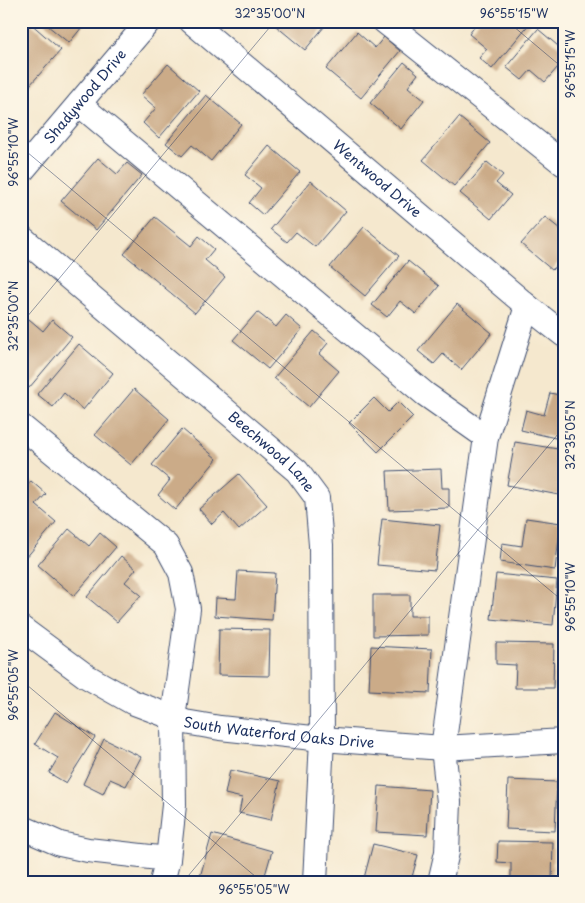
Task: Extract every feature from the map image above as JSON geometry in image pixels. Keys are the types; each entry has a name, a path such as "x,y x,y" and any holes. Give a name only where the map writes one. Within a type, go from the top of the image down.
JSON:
{"street":[{"name":"Shadywood Drive","path":"21,172 149,21"},
{"name":"Wentwood Drive","path":"191,21 527,306 564,335"},
{"path":"384,21 564,164"},
{"path":"79,104 425,394 486,437"},
{"name":"Beechwood Lane","path":"21,237 297,471 317,498 321,545 322,739 315,882"},
{"path":"440,882 447,852 448,802 443,748 486,437 527,306"},
{"path":"21,426 166,545 181,573 188,609 173,718 174,806 168,859 162,882"},
{"name":"South Waterford Oaks Drive","path":"21,628 86,676 132,702 173,718 220,728 322,739 443,748 564,741"},
{"path":"21,827 60,844 88,850 168,859"}],"building":[{"path":"21,21 28,21 61,50 30,85 21,77"},
{"path":"42,21 87,21 69,43"},
{"path":"270,21 329,21 305,50"},
{"path":"479,21 528,21 530,23 492,69 479,58 487,49 469,34"},
{"path":"538,29 564,51 564,60 545,82 531,70 522,80 506,67"},
{"path":"357,32 375,48 384,37 400,51 361,98 326,69"},
{"path":"404,62 418,74 408,87 424,100 401,129 370,103"},
{"path":"168,64 199,91 159,138 143,123 156,108 141,95"},
{"path":"206,95 241,124 211,161 192,145 182,156 166,143"},
{"path":"459,117 490,143 454,186 423,160"},
{"path":"269,146 300,172 263,215 249,203 261,188 245,175"},
{"path":"98,158 117,174 127,163 142,175 96,230 61,201"},
{"path":"487,162 503,175 496,183 511,195 491,219 460,193"},
{"path":"311,181 346,211 315,247 296,232 287,242 271,229"},
{"path":"155,217 191,246 199,236 214,249 205,260 225,277 195,313 124,254"},
{"path":"545,217 560,229 564,225 564,256 552,270 521,244"},
{"path":"364,227 399,256 365,296 330,267"},
{"path":"408,261 439,286 416,314 400,301 387,317 372,305"},
{"path":"457,304 492,333 461,370 443,354 434,364 418,351"},
{"path":"257,312 276,327 286,315 302,329 268,369 233,340"},
{"path":"29,319 43,331 52,320 72,337 29,388 21,382 21,366 26,360 21,357 21,329"},
{"path":"314,331 328,343 319,354 339,371 309,407 274,378"},
{"path":"79,344 113,373 83,410 64,393 53,407 37,394"},
{"path":"134,389 169,419 131,465 95,435"},
{"path":"550,393 564,396 564,440 521,430 526,410 544,415"},
{"path":"374,398 388,412 398,402 413,417 378,452 349,423"},
{"path":"182,429 217,459 175,510 158,495 170,480 152,465"},
{"path":"515,442 564,450 564,496 507,485"},
{"path":"441,469 442,488 449,488 449,508 389,510 387,471"},
{"path":"239,474 267,505 239,530 224,513 212,524 199,509"},
{"path":"31,481 46,494 36,505 56,522 25,559 21,555 21,492"},
{"path":"526,518 561,523 555,570 500,562 502,543 522,546"},
{"path":"382,519 440,525 435,570 377,565"},
{"path":"69,529 89,546 100,533 116,547 74,596 38,565"},
{"path":"121,556 136,569 125,582 141,595 117,622 87,597"},
{"path":"238,571 275,573 272,620 215,616 216,598 236,599"},
{"path":"496,574 557,580 553,625 491,619"},
{"path":"373,595 410,595 410,616 428,616 428,635 373,636"},
{"path":"219,629 270,630 269,676 218,675"},
{"path":"496,643 554,644 553,688 515,688 516,665 496,664"},
{"path":"371,646 432,649 430,693 369,690"},
{"path":"55,712 95,737 66,783 49,773 58,758 35,744"},
{"path":"104,739 141,757 126,786 110,779 103,794 83,784"},
{"path":"230,770 280,781 271,820 239,813 242,798 225,794"},
{"path":"508,780 557,782 555,831 506,829"},
{"path":"379,786 430,790 427,835 376,832"},
{"path":"212,834 272,851 263,882 218,882 200,877"},
{"path":"498,841 553,842 552,881 511,880 511,863 497,862"},
{"path":"373,844 418,855 412,877 428,882 363,882"}]}
